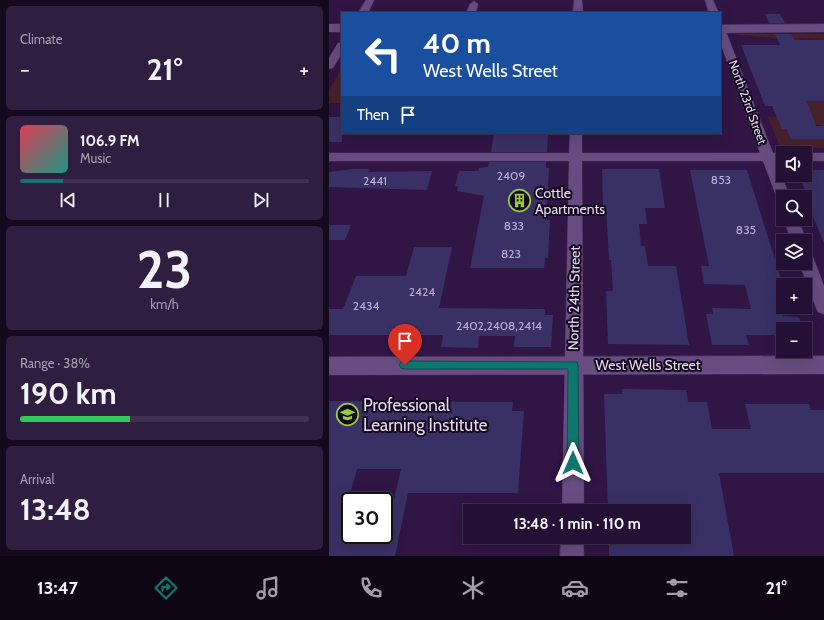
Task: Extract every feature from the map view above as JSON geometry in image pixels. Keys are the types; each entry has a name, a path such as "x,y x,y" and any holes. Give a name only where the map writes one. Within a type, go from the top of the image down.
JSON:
{"street":[{"path":"364,12 370,0"},
{"path":"578,0 578,12"},
{"path":"709,0 714,12"},
{"path":"471,12 474,4"},
{"path":"329,28 341,28"},
{"path":"721,29 824,28"},
{"name":"North 23rd Street","path":"721,32 780,190"},
{"path":"329,66 341,47"},
{"name":"North 24th Street","path":"573,504 576,134"},
{"path":"329,157 776,157"},
{"path":"812,157 824,157"},
{"path":"810,270 824,308"},
{"name":"West Wells Street","path":"329,366 824,365"},
{"path":"572,556 573,544"}],"shaded area":[{"path":"734,34 824,34 824,39 800,38 791,40"},
{"path":"341,70 341,103 329,103 329,90"},
{"path":"807,101 824,101 824,126 810,124 804,106 809,105"},
{"path":"768,117 781,117 778,120 782,128 786,129 791,139 824,139 824,148 812,148 812,146 780,146"}],"building":[{"path":"765,14 780,14 785,23 769,23"},
{"path":"775,34 791,34 795,40 824,40 824,101 807,101 816,126 824,126 824,139 791,139 786,129 782,129 772,106 765,106 741,45 780,45"},
{"path":"329,117 341,117 342,142 329,142"},
{"path":"494,135 548,135 547,152 491,152"},
{"path":"489,162 546,162 546,168 549,168 546,215 547,220 550,220 548,258 545,258 544,268 470,268 484,196 457,191 458,186 455,186 459,171 478,171 479,168 488,167"},
{"path":"369,169 368,172 432,171 427,190 329,187 329,172"},
{"path":"602,169 659,169 665,208 645,208 647,224 639,224 641,246 645,246 648,266 676,266 689,345 608,344 606,291 613,291 611,260 609,260 606,208 603,208"},
{"path":"690,170 747,170 776,263 776,270 778,270 781,278 776,278 776,314 799,317 801,322 776,322 776,335 746,335 749,345 712,345 706,314 713,314 712,308 751,309 745,285 704,284 701,266 709,266"},
{"path":"812,170 824,170 824,243 812,214 812,190 805,190 802,182 812,182"},
{"path":"329,225 351,225 345,240 329,240"},
{"path":"414,247 452,247 439,308 545,309 545,315 553,315 551,347 514,347 515,336 479,336 478,348 441,347 443,335 329,335 329,309 343,309 356,276 406,276"},
{"path":"622,389 686,390 688,402 707,402 712,429 751,429 745,404 809,404 811,410 824,410 824,473 719,473 734,556 609,556 609,544 691,544 691,504 608,504 604,394 622,394"},
{"path":"329,401 513,402 512,411 524,411 518,493 408,493 395,556 329,556"}],"place":[{"name":"Cottle Apartments","path":"519,201"},
{"name":"Professional Learning Institute","path":"347,415"}],"route":[{"path":"405,365 573,365 573,463"}]}
